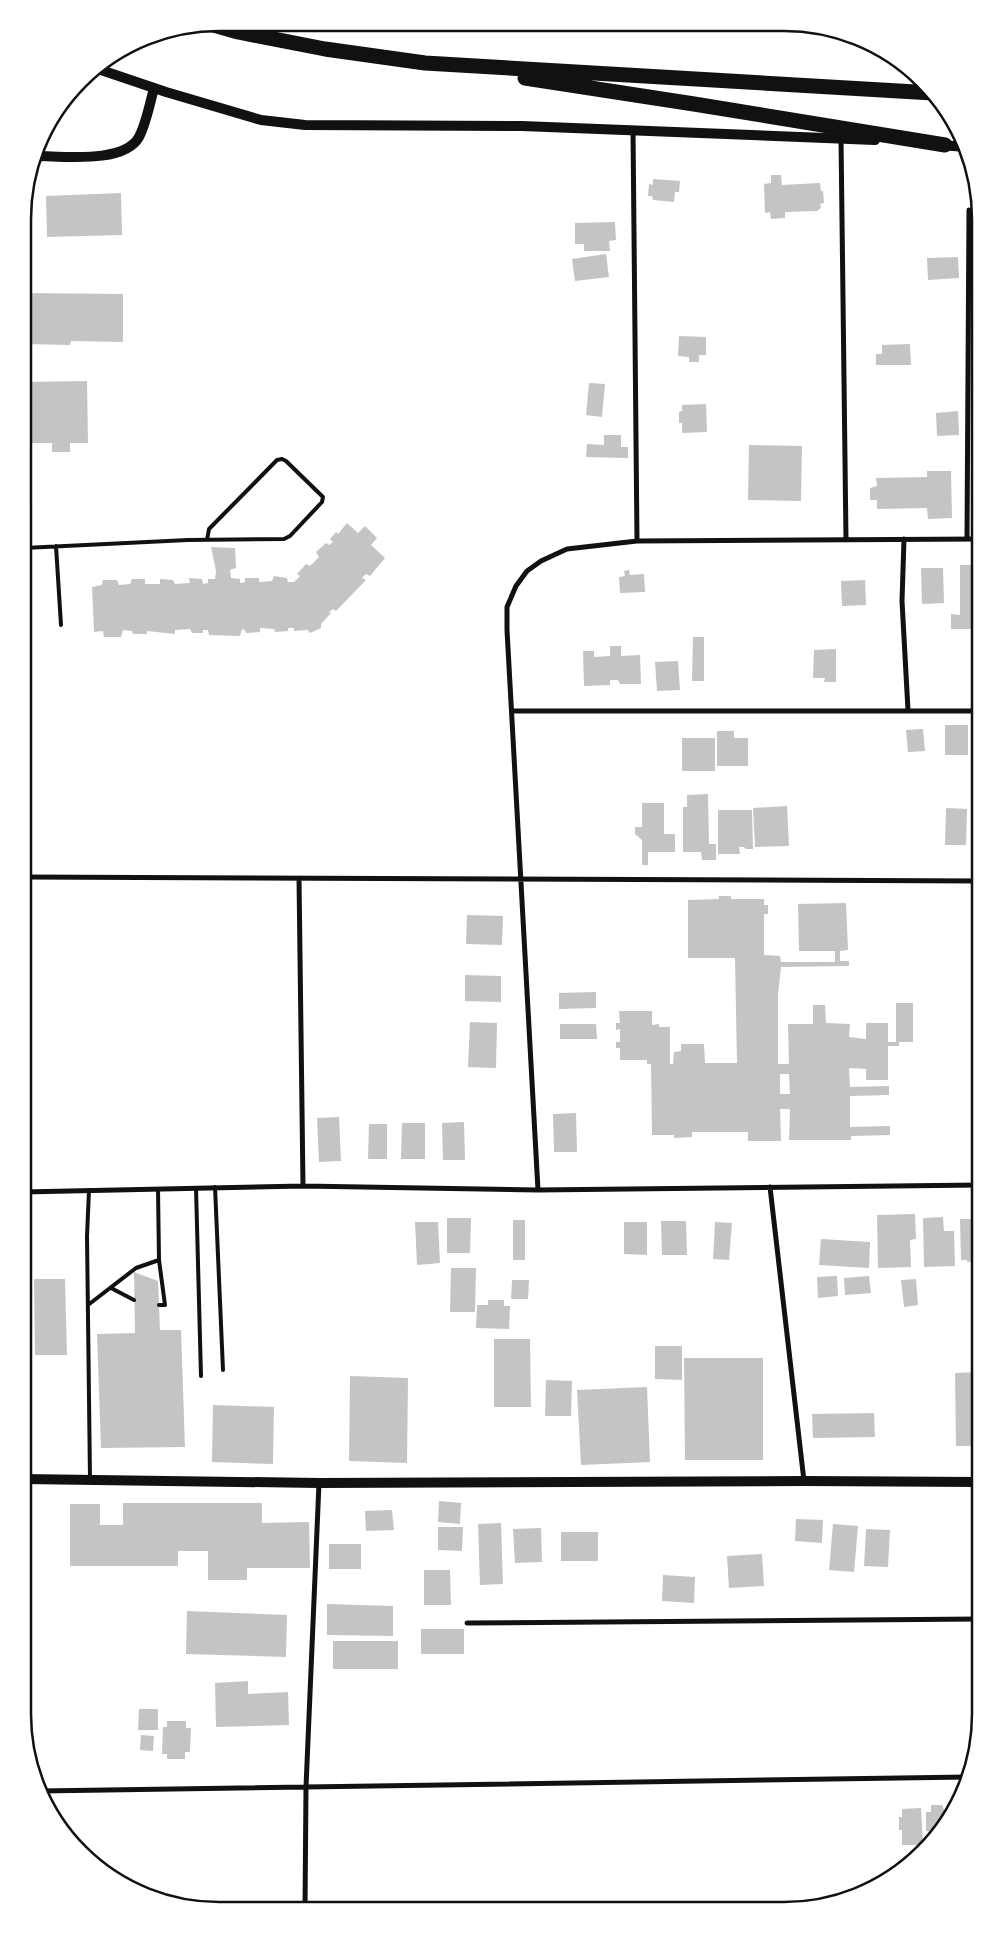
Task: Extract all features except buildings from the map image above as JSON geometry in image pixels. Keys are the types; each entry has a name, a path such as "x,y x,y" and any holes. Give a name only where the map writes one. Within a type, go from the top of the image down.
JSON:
{"highway":[{"path":"234,31 325,49 694,104 945,145"},
{"path":"425,63 923,92"}],"main road":[{"path":"104,71 261,120 305,125 522,126 841,138 957,146"},
{"path":"42,156 113,154 131,146 139,137 154,88"},
{"path":"31,1479 319,1483 972,1482"}],"street":[{"path":"632,130 637,541"},
{"path":"841,138 846,540"},
{"path":"967,539 968,210"},
{"path":"904,539 902,601 908,710"},
{"path":"538,1190 507,630 507,607 516,586 528,571 541,561 567,549 637,541 972,539"},
{"path":"512,711 972,711"},
{"path":"31,877 972,881"},
{"path":"300,878 303,1186"},
{"path":"31,1192 303,1186 538,1190 972,1185"},
{"path":"770,1187 804,1481"},
{"path":"305,1902 306,1787 319,1483"},
{"path":"467,1623 972,1619"},
{"path":"48,1791 961,1777"}],"lane":[{"path":"31,548 207,540 284,539 290,536 322,502 323,497 286,460 277,460 208,529 207,540"},
{"path":"56,546 61,625"},
{"path":"196,1188 201,1376"},
{"path":"215,1188 224,1370"},
{"path":"158,1189 159,1260 165,1305 159,1305"},
{"path":"89,1190 87,1236 90,1479"},
{"path":"88,1305 136,1268 159,1260"},
{"path":"111,1288 134,1300"}]}
